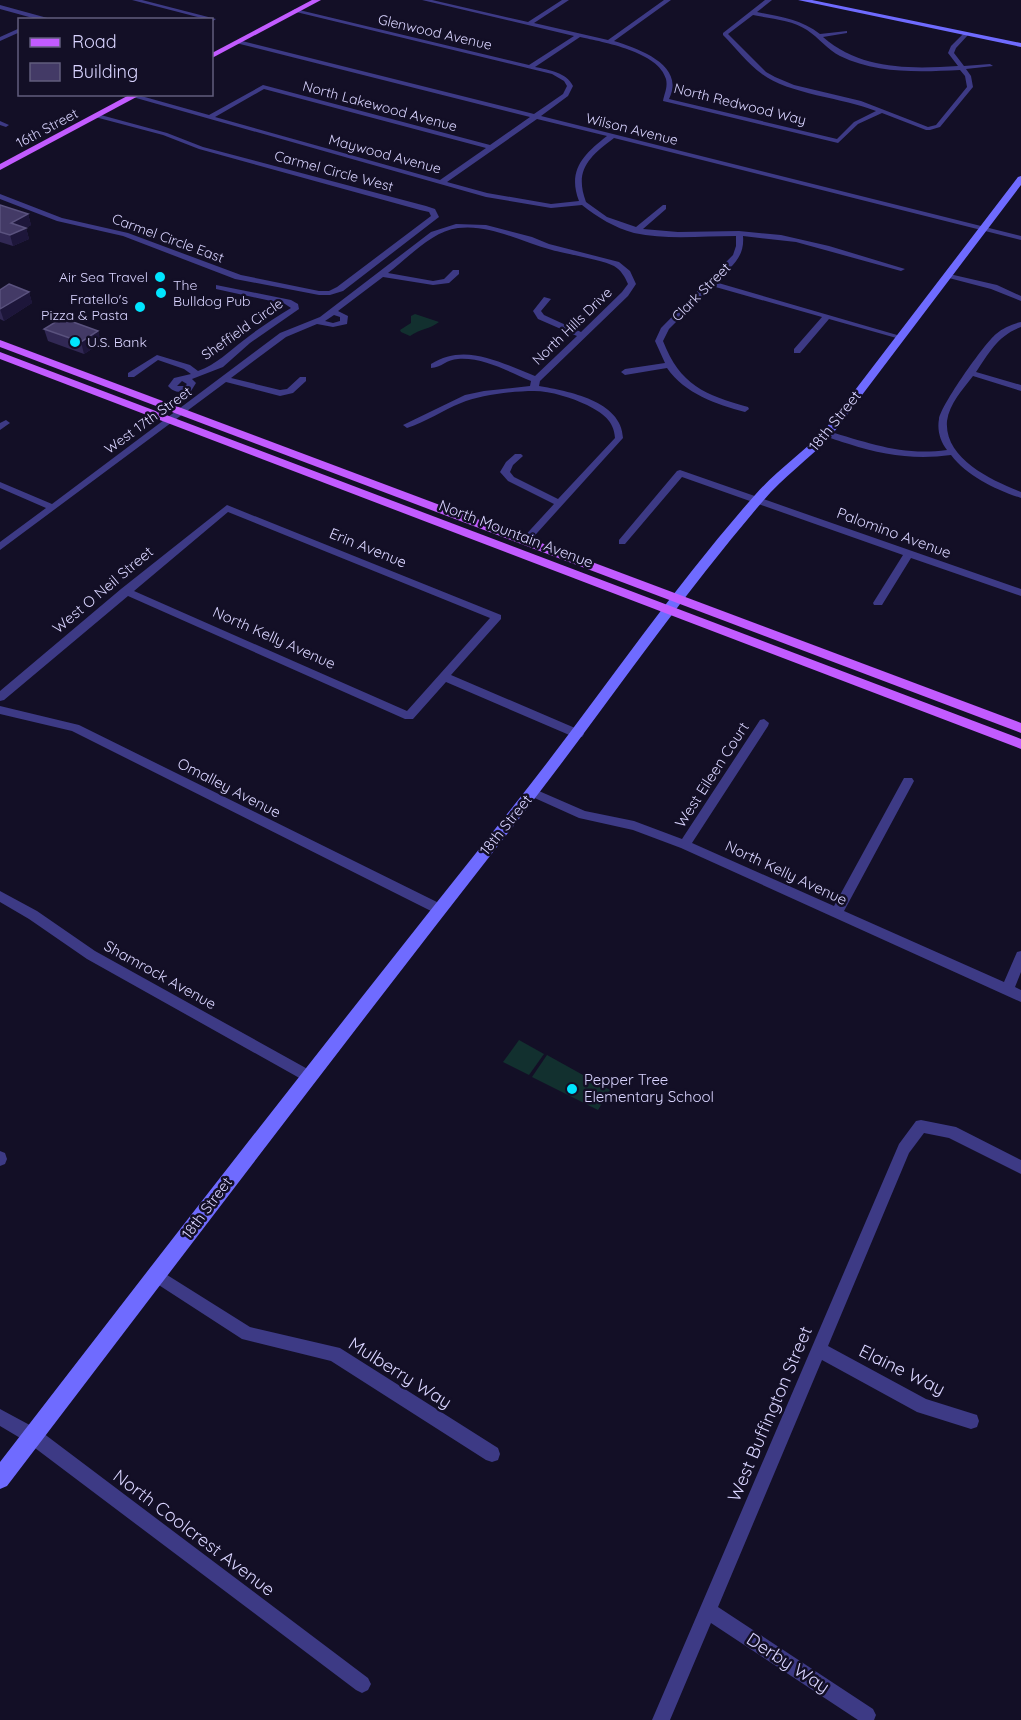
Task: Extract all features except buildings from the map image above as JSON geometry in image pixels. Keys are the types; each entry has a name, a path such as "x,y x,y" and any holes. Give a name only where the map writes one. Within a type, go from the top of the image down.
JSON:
{"main road":[{"path":"213,55 317,0"},
{"path":"802,0 1021,45"},
{"name":"16th Street","path":"0,167 130,96"},
{"name":"18th Street","path":"0,1479 308,1076 578,734 674,605 757,500 776,479 805,457 827,434 1021,179"},
{"name":"North Mountain Avenue","path":"0,343 525,541 674,605 1021,744"},
{"name":"North Mountain Avenue","path":"0,355 169,420 674,605 1021,728"}],"street":[{"path":"140,0 209,18"},
{"name":"North Redwood Way","path":"424,0 609,42 651,58 669,78 671,88 665,100 838,141 856,123 881,111"},
{"path":"452,6 464,0"},
{"path":"529,24 566,0"},
{"path":"609,42 668,0"},
{"path":"769,0 725,34 764,73 792,86 859,102 928,129 938,126 967,93 970,82 951,53 953,46 966,34"},
{"path":"0,7 41,18"},
{"name":"Glenwood Avenue","path":"295,11 554,73 567,80 570,86 566,95 535,116"},
{"path":"753,13 799,24 842,54 878,66 918,69 990,66"},
{"path":"0,39 18,31"},
{"path":"818,36 845,32"},
{"path":"530,67 579,35"},
{"name":"Wilson Avenue","path":"238,42 1021,238"},
{"name":"North Lakewood Avenue","path":"209,118 263,87 490,147"},
{"name":"Maywood Avenue","path":"135,96 442,183 534,204 559,206 583,203"},
{"name":"Carmel Circle West","path":"97,116 165,134 201,148 423,208 435,214 433,220 356,278 330,293"},
{"path":"442,183 535,116"},
{"path":"612,136 590,155 578,172 577,184 583,203 604,219 636,231 676,235 739,233 784,237 901,269"},
{"name":"Carmel Circle East","path":"0,196 17,205 69,222 110,230 173,251 207,267 241,278 330,293"},
{"path":"636,231 663,207"},
{"name":"North Hills Drive","path":"353,297 434,234 446,228 467,224 486,227 546,246 616,264 627,273 632,284 625,294 535,384 596,407 616,419 621,432 619,438 525,541"},
{"name":"Clark Street","path":"739,233 740,246 736,256 665,328 659,341 677,378 689,387 719,401 745,409"},
{"path":"382,274 433,283 446,281 456,272"},
{"path":"948,275 994,287 1021,299"},
{"path":"710,283 900,336"},
{"name":"Sheffield Circle","path":"190,380 222,363 238,348 295,309 296,306 288,302 219,287"},
{"name":"West 17th Street","path":"0,547 283,334 334,312 353,297"},
{"path":"546,300 537,311 541,316 582,335"},
{"name":"West 17th Street","path":"315,322 333,325 344,322 344,316 334,312"},
{"path":"797,351 827,316"},
{"path":"1021,324 996,336 946,410 942,430 952,452 966,465 996,485 1021,495"},
{"path":"434,366 441,359 453,355 469,355 535,384"},
{"path":"130,375 157,357 186,367 190,380 203,396"},
{"path":"625,372 669,365"},
{"path":"971,373 1021,388"},
{"path":"225,379 280,393 290,391 303,379"},
{"path":"407,425 426,419 450,404 468,397 535,384"},
{"path":"827,434 894,454 912,457 952,452"},
{"path":"518,456 504,472 511,479 559,503"},
{"name":"Palomino Avenue","path":"622,542 680,473 1021,593"},
{"path":"0,485 52,507"},
{"name":"West O Neil Street","path":"0,697 227,508"},
{"name":"Erin Avenue","path":"227,508 497,617 445,677"},
{"path":"878,603 909,554"},
{"name":"North Kelly Avenue","path":"125,591 410,716 445,677"},
{"path":"445,677 578,734"},
{"name":"Omalley Avenue","path":"0,710 75,728 439,909"},
{"name":"West Eileen Court","path":"685,845 764,723"},
{"path":"836,914 908,781"},
{"name":"North Kelly Avenue","path":"532,792 583,815 634,826 685,845 1021,996"},
{"name":"Shamrock Avenue","path":"0,896 33,915 91,955 308,1076"},
{"path":"1007,990 1021,956"},
{"name":"West Buffington Street","path":"661,1720 904,1149 921,1126 951,1132 1021,1167"},
{"name":"Mulberry Way","path":"156,1275 247,1334 334,1354 492,1454"},
{"name":"Elaine Way","path":"818,1349 923,1406 971,1420"},
{"name":"North Coolcrest Avenue","path":"0,1417 33,1436 362,1684"},
{"name":"Derby Way","path":"708,1611 867,1715"}],"green space":[{"path":"415,314 439,322 410,336 401,332 400,330 411,323 411,316"},
{"path":"519,1040 544,1054 529,1075 503,1062"},
{"path":"547,1055 610,1090 598,1110 532,1077"}],"place":[{"name":"Air Sea Travel","path":"160,277"},
{"name":"The Bulldog Pub","path":"161,293"},
{"name":"Fratello's Pizza & Pasta","path":"140,307"},
{"name":"U.S. Bank","path":"75,342"},
{"name":"Pepper Tree Elementary School","path":"572,1089"}]}
